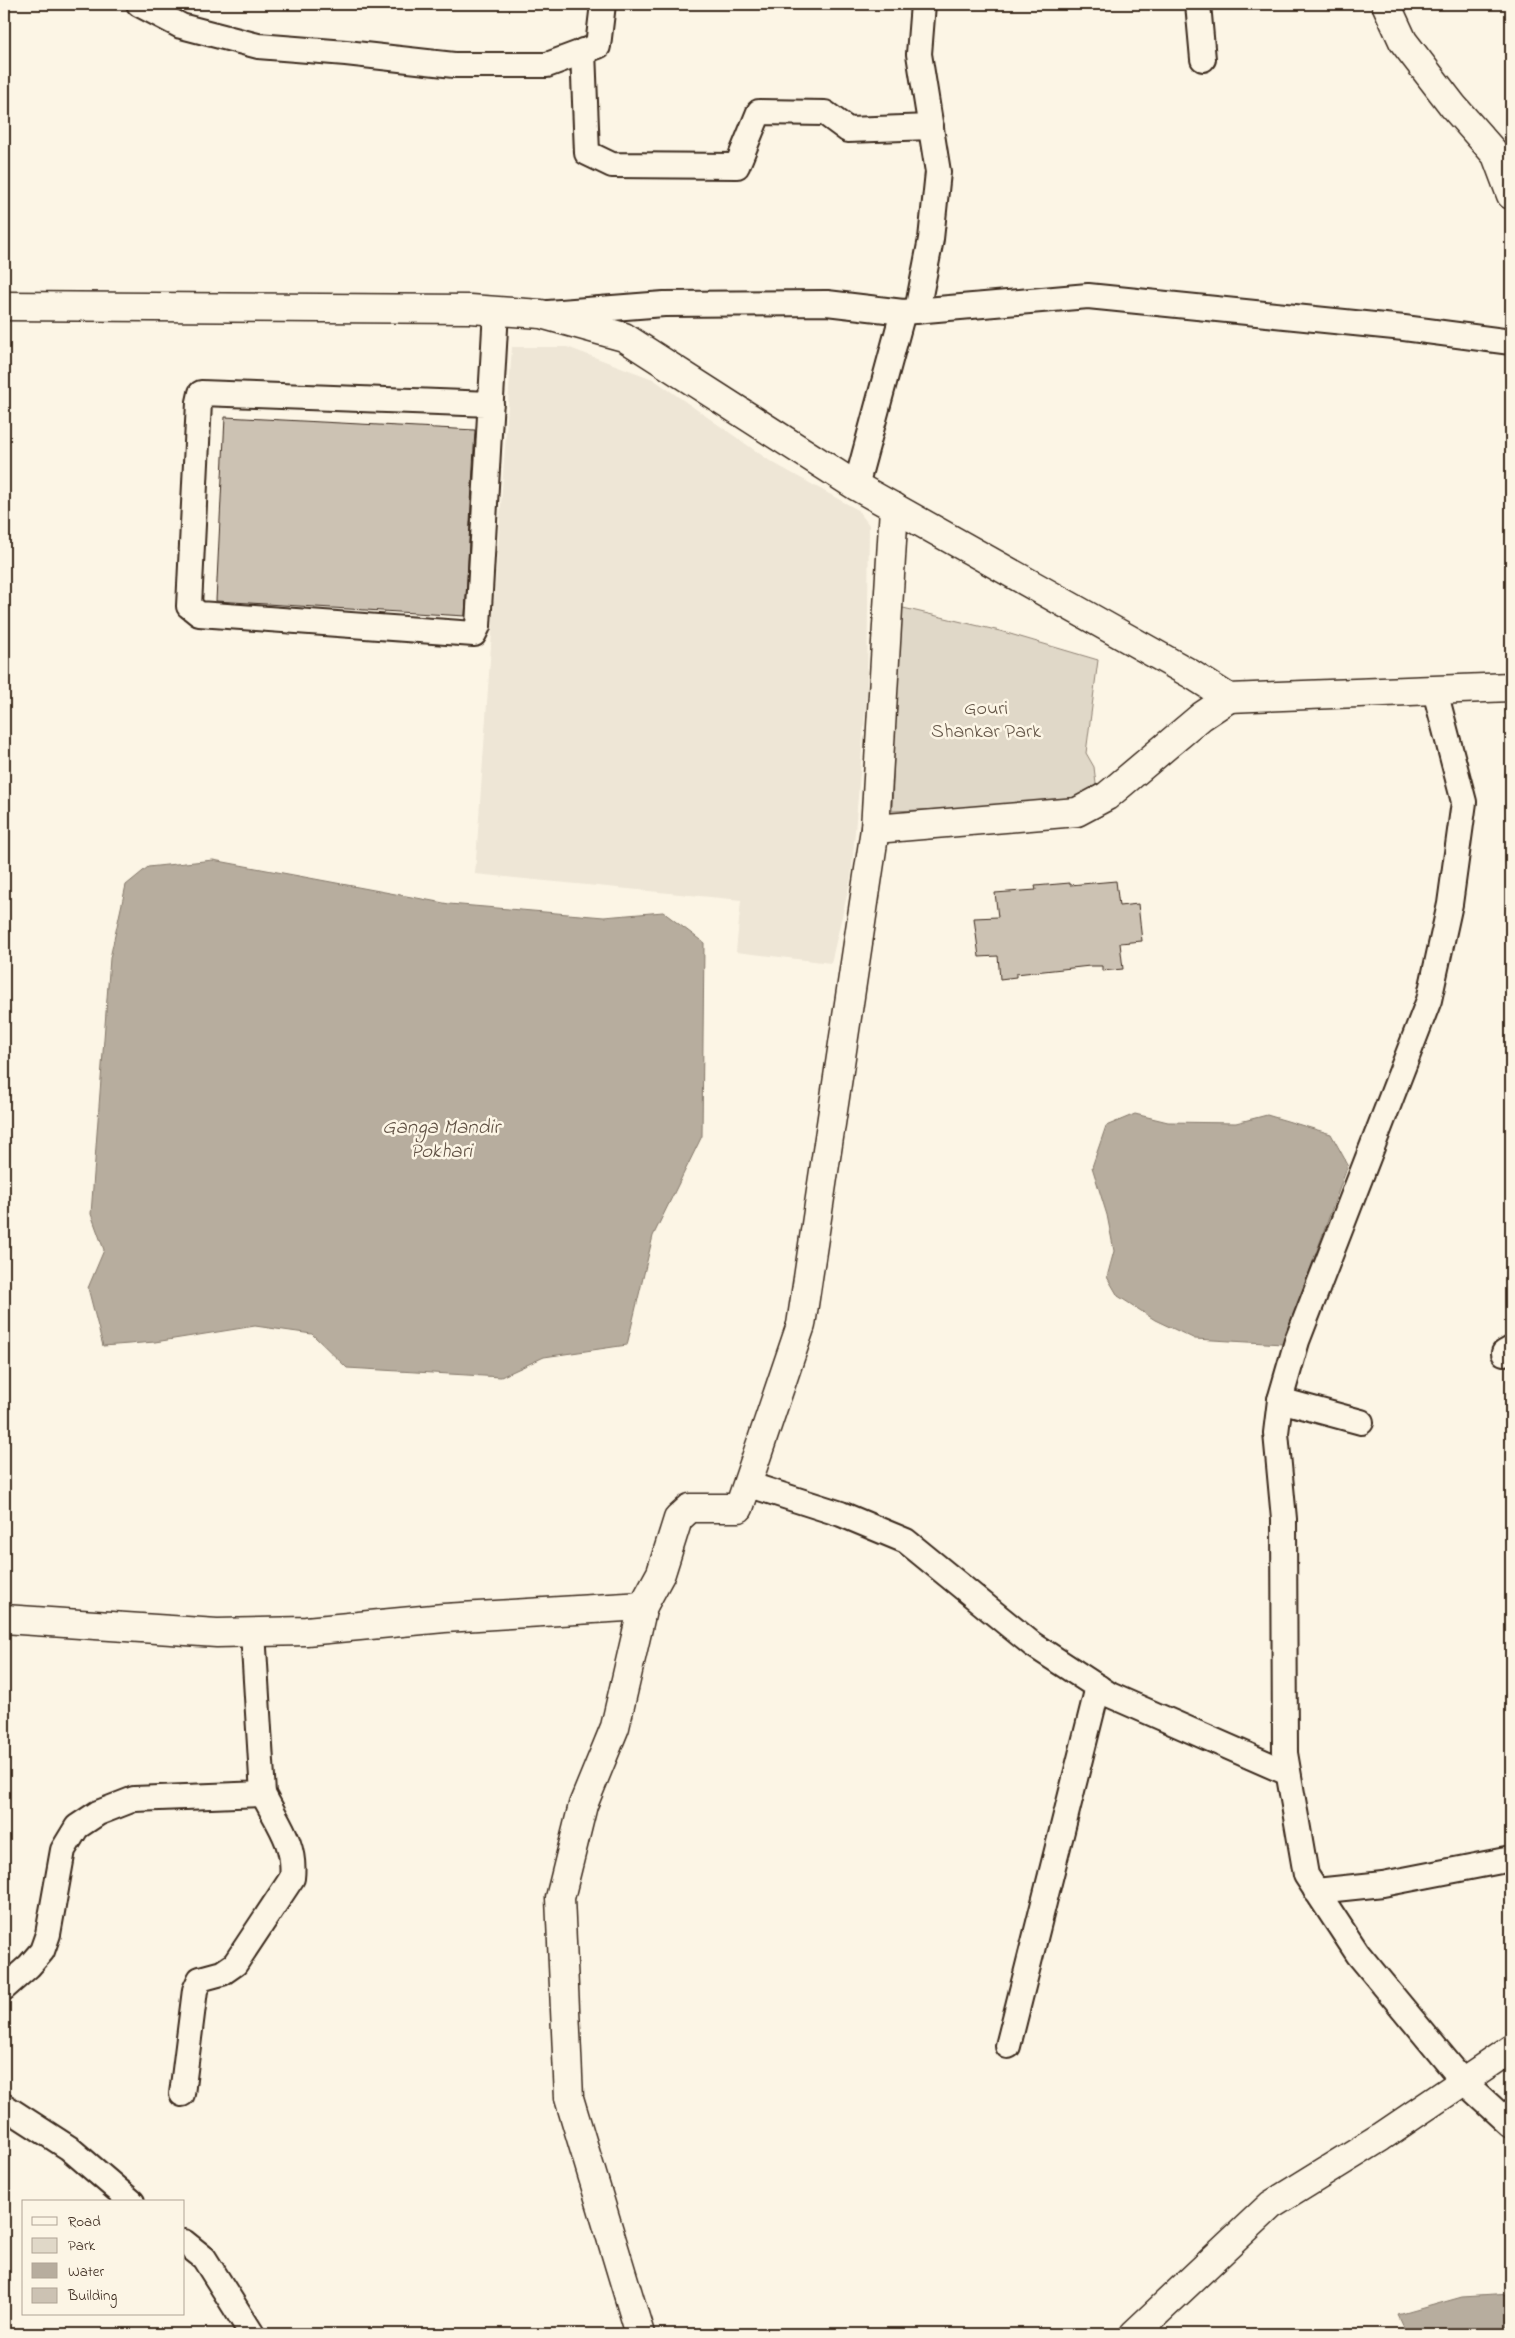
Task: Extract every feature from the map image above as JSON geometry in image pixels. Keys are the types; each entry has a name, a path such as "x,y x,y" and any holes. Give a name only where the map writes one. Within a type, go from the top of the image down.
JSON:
{"street":[{"path":"139,4 181,26 258,46 346,52 454,66 547,64 598,46 603,4"},
{"path":"856,486 931,239 938,172 919,54 923,4"},
{"path":"1198,4 1203,59"},
{"path":"1386,4 1403,41 1453,106 1496,156 1511,195"},
{"path":"583,51 587,153 612,165 737,166 759,112 825,113 848,130 931,127"},
{"path":"4,306 460,308 541,314 664,304 827,303 910,311 1088,296 1404,328 1511,342"},
{"path":"491,404 202,393 199,402 189,606 199,614 474,634 478,626 491,404 496,311"},
{"path":"541,314 624,337 856,486 1191,674 1229,698"},
{"path":"640,2334 569,2098 560,1898 583,1805 615,1728 643,1606 662,1573 678,1519 690,1508 739,1508 801,1325 875,829 894,507"},
{"path":"875,829 1077,812 1107,796 1202,716 1229,698 1435,691 1511,686"},
{"path":"1435,691 1464,802 1450,904 1438,962 1429,1000 1297,1341 1280,1400 1276,1433 1284,1519 1285,1753 1306,1875 1358,1954 1463,2081 1511,2124"},
{"path":"1280,1400 1361,1422"},
{"path":"746,1484 841,1514 906,1541 1032,1644 1110,1695 1288,1773"},
{"path":"4,1619 217,1633 306,1631 444,1618 643,1606"},
{"path":"182,2094 195,1990 200,1979 222,1973 235,1964 292,1878 294,1864 286,1835 263,1794 252,1632"},
{"path":"1008,2046 1098,1687"},
{"path":"4,1988 29,1966 42,1951 48,1934 63,1850 77,1827 98,1813 134,1799 263,1794"},
{"path":"1316,1891 1383,1884 1511,1860"},
{"path":"1134,2334 1271,2205 1381,2137 1511,2049"},
{"path":"4,2106 69,2148 130,2200"},
{"path":"185,2243 204,2258 252,2334"}],"shaded area":[{"path":"512,347 567,347 653,379 770,461 858,510 869,525 867,692 851,878 831,963 736,952 741,900 475,874"}],"green space":[{"name":"Gouri Shankar Park","path":"899,607 1000,631 1098,660 1086,753 1094,767 1096,784 1087,796 1054,805 892,811"}],"water":[{"name":"Ganga Mandir Pokhari","path":"213,860 449,904 604,917 663,912 704,943 702,1136 653,1236 627,1345 544,1357 501,1377 347,1368 312,1334 255,1326 155,1342 103,1346 88,1288 104,1250 91,1214 110,958 126,885 148,867"},
{"path":"1135,1114 1168,1122 1236,1123 1267,1115 1331,1134 1348,1165 1283,1344 1195,1339 1155,1320 1118,1296 1107,1277 1114,1251 1107,1215 1092,1167 1106,1126"},
{"path":"1511,2294 1511,2334 1407,2334 1398,2315 1462,2297"}],"building":[{"path":"225,417 475,430 465,616 216,601"},
{"path":"1116,881 1119,906 1138,904 1142,941 1120,943 1123,969 1102,971 1102,966 1090,966 1016,974 1016,977 1000,979 998,956 979,957 974,918 998,917 995,893 1036,890 1035,886"}]}
